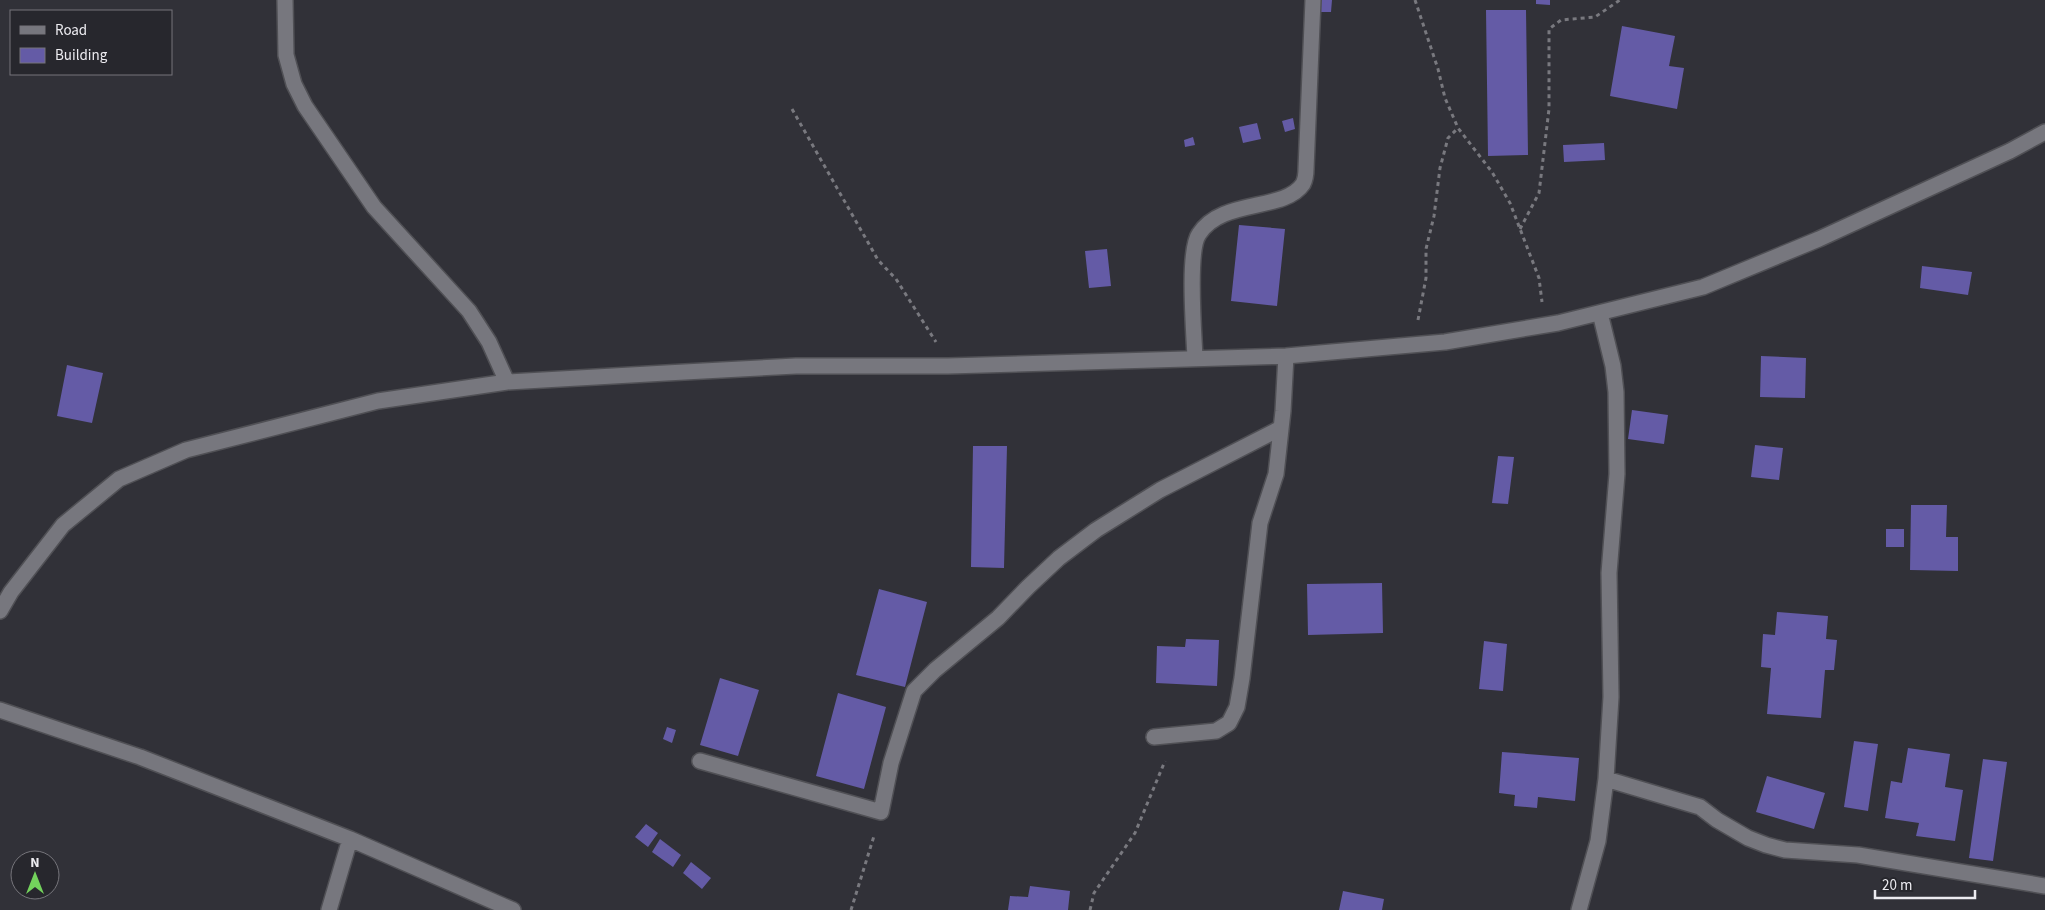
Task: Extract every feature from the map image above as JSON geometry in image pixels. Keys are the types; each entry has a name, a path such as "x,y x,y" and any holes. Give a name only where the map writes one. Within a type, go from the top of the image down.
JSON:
{"street":[{"path":"286,0 286,55 294,84 305,106 374,207 469,311 489,342 507,382"},
{"path":"1195,358 1192,253 1198,234 1211,221 1232,210 1293,193 1304,183 1313,0"},
{"path":"0,611 11,592 63,525 119,479 186,450 378,401 507,382 796,366 948,366 1286,356 1445,342 1558,323 1702,287 1819,239 2010,151 2045,132"},
{"path":"1579,910 1598,841 1606,778 1611,697 1609,573 1617,450 1615,384 1600,313"},
{"path":"1154,736 1216,731 1230,723 1236,707 1242,678 1260,523 1276,474 1286,356"},
{"path":"700,761 881,812 891,762 904,720 914,691 921,684 998,618 1059,558 1096,530 1160,490 1281,428"},
{"path":"0,710 140,757 350,839 513,910"},
{"path":"1606,778 1700,807 1717,820 1766,846 1785,850 1858,855 2045,886"},
{"path":"329,910 350,839"}],"path":[{"path":"1415,0 1438,69 1445,98 1458,128 1492,172 1510,203 1539,278 1543,307"},
{"path":"1520,230 1539,193 1549,109 1549,29 1561,20 1594,17 1620,0"},
{"path":"792,109 864,238 878,260 896,279 936,341 948,366"},
{"path":"1445,342 1418,329 1419,311 1426,278 1426,249 1434,216 1440,168 1448,138 1458,128"},
{"path":"1090,910 1094,892 1135,833 1176,735"},
{"path":"851,910 881,812"}],"building":[{"path":"1321,0 1332,0 1331,12 1320,12"},
{"path":"1536,0 1550,0 1550,5 1536,4"},
{"path":"1486,10 1526,10 1528,155 1488,156"},
{"path":"1622,26 1675,36 1669,66 1684,68 1677,109 1610,96"},
{"path":"1293,118 1295,129 1285,132 1282,121"},
{"path":"1257,123 1261,139 1243,143 1239,127"},
{"path":"1193,137 1195,145 1185,147 1184,140"},
{"path":"1604,143 1605,160 1564,162 1563,145"},
{"path":"1239,225 1285,229 1277,306 1231,301"},
{"path":"1107,249 1111,286 1089,288 1085,251"},
{"path":"1922,266 1972,272 1968,295 1920,288"},
{"path":"1761,356 1806,358 1805,398 1760,397"},
{"path":"67,365 103,373 92,423 57,416"},
{"path":"1632,410 1668,415 1664,444 1628,439"},
{"path":"1755,445 1783,448 1779,480 1751,477"},
{"path":"973,446 1007,446 1004,568 971,567"},
{"path":"1498,456 1514,457 1508,504 1492,503"},
{"path":"1911,505 1947,505 1946,537 1958,537 1958,571 1910,570"},
{"path":"1886,529 1904,529 1904,547 1886,547"},
{"path":"1382,583 1383,633 1308,635 1307,584"},
{"path":"879,589 927,602 905,687 856,675"},
{"path":"1777,612 1828,616 1826,639 1837,640 1834,670 1825,670 1821,718 1767,714 1771,668 1761,667 1763,634 1775,635"},
{"path":"1186,639 1219,640 1217,686 1156,683 1157,646 1185,647"},
{"path":"1484,641 1507,644 1503,691 1479,689"},
{"path":"720,678 759,690 738,756 700,745"},
{"path":"838,693 886,707 864,789 816,776"},
{"path":"667,727 676,730 672,743 663,739"},
{"path":"1854,741 1878,744 1868,811 1844,807"},
{"path":"1908,748 1950,754 1945,787 1963,790 1955,841 1916,836 1919,823 1885,818 1891,781 1902,783"},
{"path":"1502,752 1579,758 1575,801 1538,797 1537,808 1514,806 1515,795 1499,793"},
{"path":"1983,759 2007,762 1993,861 1969,858"},
{"path":"1767,776 1825,793 1814,829 1756,812"},
{"path":"646,824 658,833 648,847 635,837"},
{"path":"660,839 681,855 673,867 652,852"},
{"path":"691,862 711,878 702,889 683,873"},
{"path":"1030,886 1070,891 1068,910 1008,910 1010,896 1028,897"},
{"path":"1343,891 1384,899 1382,910 1339,910"}]}
